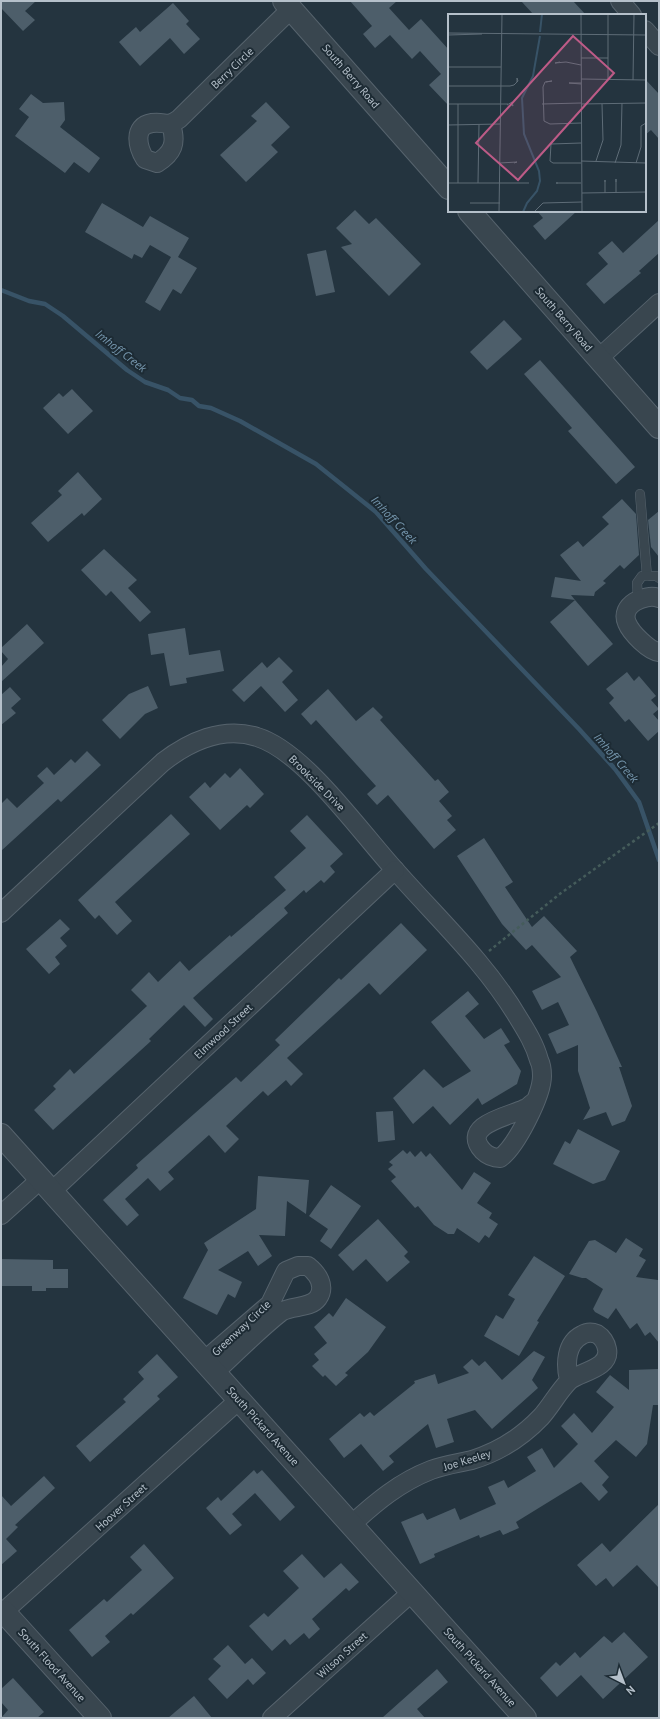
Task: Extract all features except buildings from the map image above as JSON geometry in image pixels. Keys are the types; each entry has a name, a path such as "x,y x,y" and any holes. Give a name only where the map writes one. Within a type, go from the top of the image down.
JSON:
{"street":[{"path":"620,1 631,14"},
{"name":"Berry Circle","path":"171,125 223,78 288,5"},
{"name":"South Berry Road","path":"288,5 448,187"},
{"path":"646,31 659,46"},
{"name":"South Berry Road","path":"470,212 659,427"},
{"path":"599,358 659,303"},
{"path":"659,598 647,596 638,599 629,607 626,615 627,623 646,646 653,652 659,652"},
{"name":"Brookside Drive","path":"1,913 164,762 180,749 197,740 213,736 243,734 257,737 283,750 300,764 479,961 511,1005 533,1043 540,1060 542,1076 539,1090 534,1102"},
{"name":"Elmwood Street","path":"1,1215 46,1185 395,870"},
{"name":"South Pickard Avenue","path":"1,1135 525,1718"},
{"name":"Greenway Circle","path":"298,1266 308,1266 317,1275 321,1288 317,1300 310,1304 283,1311 210,1366 270,1304 286,1271 298,1266"},
{"name":"Joe Keeley","path":"352,1524 386,1494 418,1476 432,1470 472,1460 500,1449 540,1418 569,1380"},
{"name":"Hoover Street","path":"2,1613 239,1400"},
{"name":"Wilson Street","path":"272,1718 412,1592"},
{"name":"South Flood Avenue","path":"2,1613 100,1718"}],"lane":[{"path":"640,494 647,576"},
{"path":"638,599 637,583 642,576 657,576 659,578"}],"path":[{"path":"479,961 561,893 659,823"}],"waterway":[{"name":"Imhoff Creek","path":"1,290 29,301 45,304 63,316 127,370 145,382 168,390 180,398 192,400 199,406 211,408 240,421 316,464 376,512 426,569 579,729 615,769 639,802 659,860"}]}
